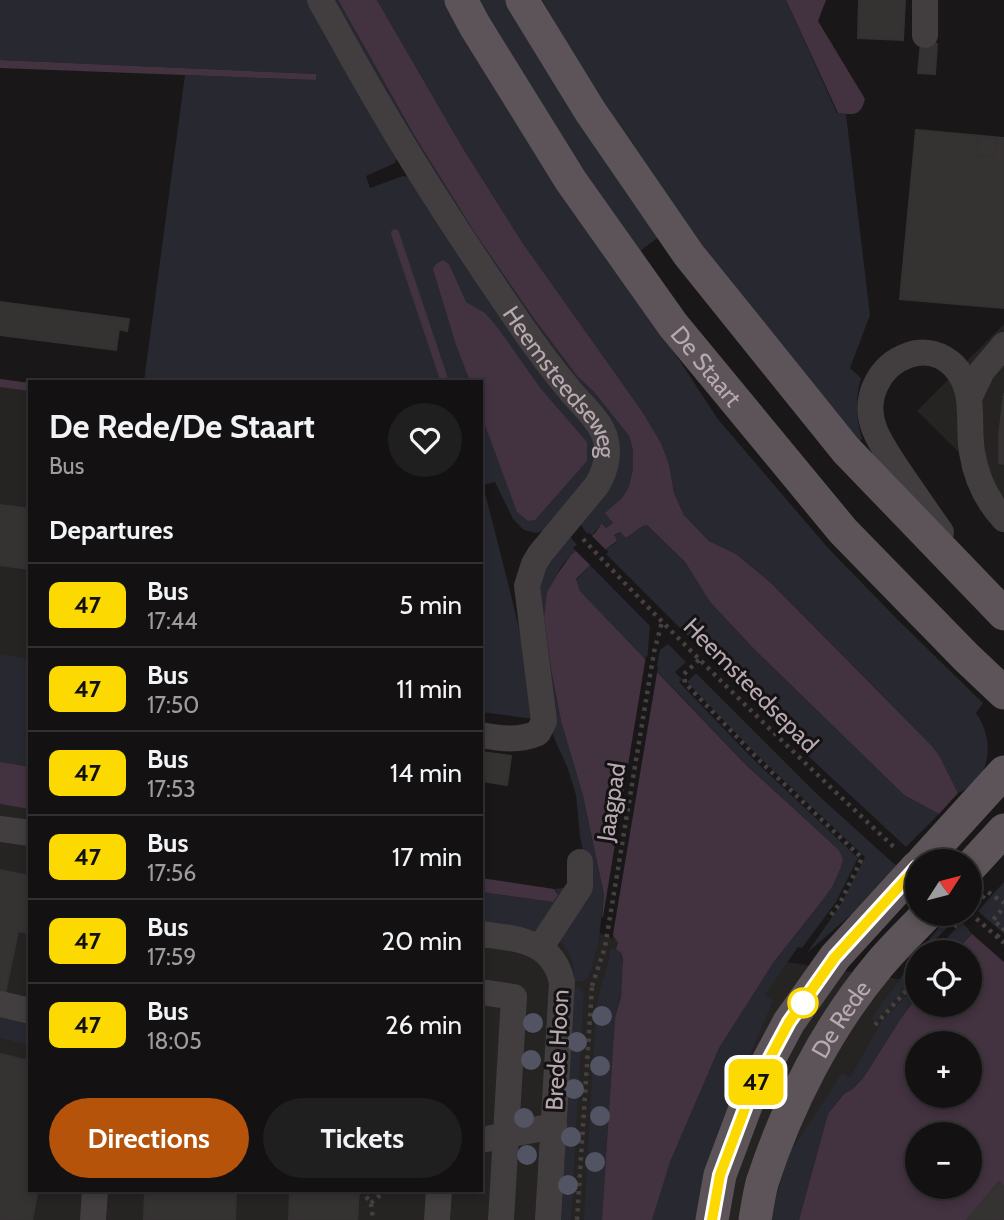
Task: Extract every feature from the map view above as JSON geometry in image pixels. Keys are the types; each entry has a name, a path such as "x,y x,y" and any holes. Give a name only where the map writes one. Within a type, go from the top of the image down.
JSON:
{"main road":[{"name":"De Staart","path":"461,0 571,181 673,325 843,531 1004,693"},
{"path":"522,0 590,111 689,255 846,450 1000,610"},
{"name":"De Rede","path":"925,849 1004,772"},
{"path":"982,854 1003,831"},
{"name":"De Rede","path":"712,1220 720,1175 750,1095 789,1022 835,957 894,893 905,874"},
{"name":"De Rede","path":"755,1220 762,1185 787,1118 822,1047 879,964 926,926"}],"street":[{"name":"Heemsteedseweg","path":"320,0 379,105 442,207 510,311 603,430 607,444 608,459 604,473 574,531 540,554 527,586 544,721 538,733 526,738 506,739 483,735"},
{"path":"925,0 925,35"},
{"path":"970,396 982,371 1004,345"},
{"path":"1000,610 930,517 874,430 869,409 871,397 884,372 894,362 916,352 937,355 956,367 970,396 972,452 978,477 987,496 1004,519"},
{"path":"0,829 28,834"},
{"path":"483,934 529,942 540,948 580,887 580,862"},
{"name":"Brede Hoon","path":"540,948 553,960 562,982 548,1220"},
{"path":"483,992 514,997 494,1138 501,1220"},
{"path":"0,1004 28,1011"},
{"path":"494,1138 554,1126"},
{"path":"93,1220 95,1192"},
{"path":"437,1220 439,1192"}],"path":[{"name":"Heemsteedsepad","path":"574,531 785,746 905,853"},
{"name":"Jaagpad","path":"592,986 605,947 653,652 662,622"},
{"path":"699,660 684,674 685,683 761,762 862,858 840,903 825,922"},
{"path":"982,899 988,891 1004,905 993,920 1004,929 997,937"},
{"path":"982,923 1004,943"},
{"path":"875,1025 905,992"},
{"path":"577,1220 589,1010"},
{"path":"363,1192 371,1203 373,1220"},
{"path":"371,1203 384,1192"}],"shaded area":[{"path":"0,0 311,0 399,152 395,163 366,176 370,188 403,176 413,177 595,440 597,459 588,483 548,529 536,533 524,530 513,519 495,482 483,485 483,380 144,380 185,75 316,80 316,74 0,60"},
{"path":"327,0 338,0 414,135 475,233 532,316 577,376 594,392 629,436 633,450 633,469 629,486 622,498 606,513 613,523 606,528 603,523 592,535 587,534 581,525 616,456 521,314"},
{"path":"338,0 377,0 461,145 522,242 642,411 661,443 669,464 674,493 684,515 709,541 736,554 770,582 932,746 958,793 939,814 904,795 753,648 710,602 685,562 647,525 626,538 620,532 614,535 617,541 576,579 580,591 746,765 839,850 843,858 832,887 773,963 719,1048 670,1162 652,1220 602,1220 615,1018 621,997 623,958 616,949 618,943 602,916 604,895 583,796 561,721 544,617 547,592 571,555 602,523 606,528 613,523 605,513 622,498 629,486 633,450 629,436 594,392 577,376 475,233 414,135"},
{"path":"377,0 446,0 640,304 717,418 828,548 983,703 976,713 987,738 987,756 982,773 973,785 958,793 932,746 770,582 736,554 709,541 684,515 674,493 669,464 661,443 642,411 522,242 461,145"},
{"path":"478,0 510,0 660,236 639,252 560,138"},
{"path":"542,0 786,0 837,113 846,114 870,315 850,368 861,378 857,408 862,439 858,441 692,235 614,121"},
{"path":"786,0 826,0 818,21 865,99 859,111 853,114 838,113"},
{"path":"0,60 316,74 316,80 0,68"},
{"path":"443,260 449,264 466,302 485,313 498,328 541,389 587,442 587,461 535,520 528,521 517,512 483,419 483,380 470,380 433,269"},
{"path":"1004,324 1004,497 917,411"},
{"path":"0,380 28,383 28,1192 483,1192 483,918 905,980 905,1017 982,1017 982,1001 1004,995 1004,1220 0,1220"},
{"path":"483,485 510,591 541,720 483,712"},
{"path":"645,525 685,562 710,602 753,648 904,795 939,814 906,847 806,754 606,554 606,549 617,542 613,536 620,532 626,538"},
{"path":"570,537 579,547 562,565 548,591 544,617 561,721 583,796 604,895 598,946 588,978 584,981 574,981 571,959 559,940 587,868 580,837 576,795 552,733 536,576"},
{"path":"590,565 650,626 647,662 580,591 576,580"},
{"path":"668,644 686,662 675,672 682,679 679,682 754,760 858,858 836,902 802,948 798,947 765,995 773,1001 726,1118 698,1220 652,1220 670,1162 719,1048 773,963 822,901 843,858 839,850 746,765 656,670 660,650"},
{"path":"0,654 28,659 28,767 0,762"},
{"path":"696,673 819,796 900,867 876,893 807,953 841,904 865,857 757,755 687,682"},
{"path":"0,762 28,767 28,809 0,804"},
{"path":"483,878 554,889 558,895 553,902 483,892"},
{"path":"1004,882 1004,934 982,915 982,907"},
{"path":"574,887 545,932 483,921 483,892 553,902 557,892 554,889"},
{"path":"940,926 949,926 935,940 929,940"},
{"path":"958,926 965,926 972,934 966,940 945,940"},
{"path":"972,934 979,940 966,940"},
{"path":"982,943 1004,962 1004,1187 998,1183 967,1220 799,1220 828,1114 844,1094 864,1077 905,1013 905,1017 982,1017"},
{"path":"611,948 618,950 621,956 623,973 615,1018 602,1220 584,1220 596,1010"},
{"path":"905,972 905,988 875,1022 871,1019"},
{"path":"574,987 584,993 571,1220 561,1220"},
{"path":"905,997 905,1013 864,1077 853,1089 843,1094 828,1114 799,1220 769,1220 789,1154 842,1073 850,1078 880,1024"},
{"path":"0,1018 28,1025 28,1045 0,1038"}],"pier":[{"path":"589,533 608,552 592,567 573,548"},
{"path":"646,656 658,667 612,940 602,923"}],"building":[{"path":"859,0 905,0 903,40 858,38"},
{"path":"921,42 937,44 935,74 918,73"},
{"path":"916,130 1004,138 1004,308 900,299"},
{"path":"978,136 996,138 994,157 976,156"},
{"path":"0,302 129,319 127,331 119,329 116,350 0,335"},
{"path":"1004,393 1004,464 999,463 999,435"},
{"path":"0,505 28,509 28,569 0,565"},
{"path":"483,752 511,756 507,785 483,781"},
{"path":"0,870 28,876 28,933 18,931 5,994 0,993"},
{"path":"0,1054 28,1061 28,1192 38,1192 32,1220 0,1220"},
{"path":"999,1182 1004,1187 1004,1220 967,1220"},
{"path":"145,1192 236,1192 235,1220 144,1220"},
{"path":"290,1192 359,1192 357,1220 289,1220"}],"waterway":[{"path":"395,233 444,380"},
{"path":"0,383 28,387"}],"bus line":[{"name":"47","path":"712,1220 720,1175 750,1095 789,1022 835,957 905,880"}]}
